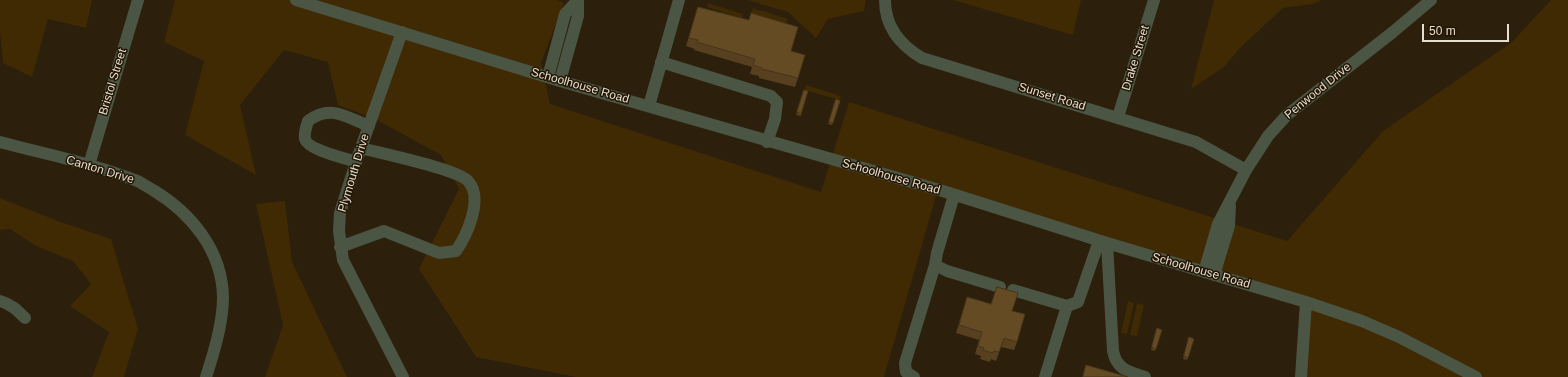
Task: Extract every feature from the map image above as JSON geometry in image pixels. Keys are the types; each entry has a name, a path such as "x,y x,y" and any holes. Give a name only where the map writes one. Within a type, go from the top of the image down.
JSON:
{"street":[{"name":"Bristol Street","path":"88,165 138,0"},
{"name":"Schoolhouse Road","path":"296,0 548,78 954,195 1103,242 1306,302 1380,329 1476,377"},
{"path":"548,78 565,14 578,0"},
{"path":"560,81 578,16 578,0"},
{"path":"649,106 679,0"},
{"name":"Sunset Road","path":"885,0 886,15 892,31 910,51 922,58 1196,142 1246,170"},
{"name":"Drake Street","path":"1118,117 1154,0"},
{"name":"Penwood Drive","path":"1209,273 1218,224 1246,170 1268,136 1287,115 1393,32 1431,0"},
{"name":"Plymouth Drive","path":"402,32 340,212 340,247 343,260 403,377"},
{"path":"662,62 771,96 777,102 775,119 767,142"},
{"path":"356,162 311,147 305,141 304,132 308,121 316,114 324,112 332,112 369,126"},
{"name":"Canton Drive","path":"0,142 88,165 136,180 171,201 189,217 213,252 220,275 223,297 216,338 206,377"},
{"path":"340,247 384,231 439,253 456,251 466,236 474,205 473,188 467,179 435,166 361,148"},
{"path":"914,377 906,372 905,363 935,265 936,253 954,195"},
{"path":"1013,290 1067,306 1078,302 1103,242"},
{"path":"1103,242 1115,362 1124,369 1145,377"},
{"path":"935,265 947,271 1000,287"},
{"path":"0,300 16,309 25,318"},
{"path":"1300,377 1306,302"},
{"path":"1045,377 1067,306"}],"shaded area":[{"path":"0,0 92,0 86,28 48,19 32,77 3,63 0,32"},
{"path":"175,0 556,0 564,3 541,63 550,104 821,192 849,102 1287,241 1383,131 1512,42 1551,0 1568,0 1568,377 1303,377 1307,303 936,196 884,377 576,377 476,357 419,269 459,189 441,155 375,119 338,105 328,62 284,50 240,105 256,175 185,135 204,61 164,42"},
{"path":"747,0 866,0 864,11 828,19 816,38 788,12"},
{"path":"953,0 1081,0 1073,35"},
{"path":"1214,0 1321,0 1313,4 1283,8 1240,48 1224,67 1191,89"},
{"path":"708,3 743,14 742,18 707,7"},
{"path":"753,8 788,19 786,23 751,13"},
{"path":"806,85 841,96 840,100 805,90"},
{"path":"0,198 58,221 111,239 138,329 124,377 92,377 109,332 70,306 91,284 73,261 36,246 10,229 0,230"},
{"path":"285,201 292,262 347,377 265,377 283,325 256,204"},
{"path":"1128,301 1134,303 1127,334 1121,333"},
{"path":"1137,303 1144,305 1137,336 1130,335"}],"building":[{"path":"698,7 749,20 751,13 798,27 791,51 805,55 798,78 762,69 753,65 755,59 697,42 698,40 689,38"},
{"path":"804,90 808,91 801,114 797,112"},
{"path":"836,99 840,101 833,123 829,122"},
{"path":"997,287 1018,293 1012,311 1025,314 1017,342 1004,338 999,352 994,351 993,353 983,350 984,348 978,346 982,332 959,325 967,297 991,304"},
{"path":"1157,328 1162,330 1156,349 1152,347"},
{"path":"1189,337 1194,339 1188,358 1184,356"},
{"path":"1086,365 1128,377 1083,377"}]}
